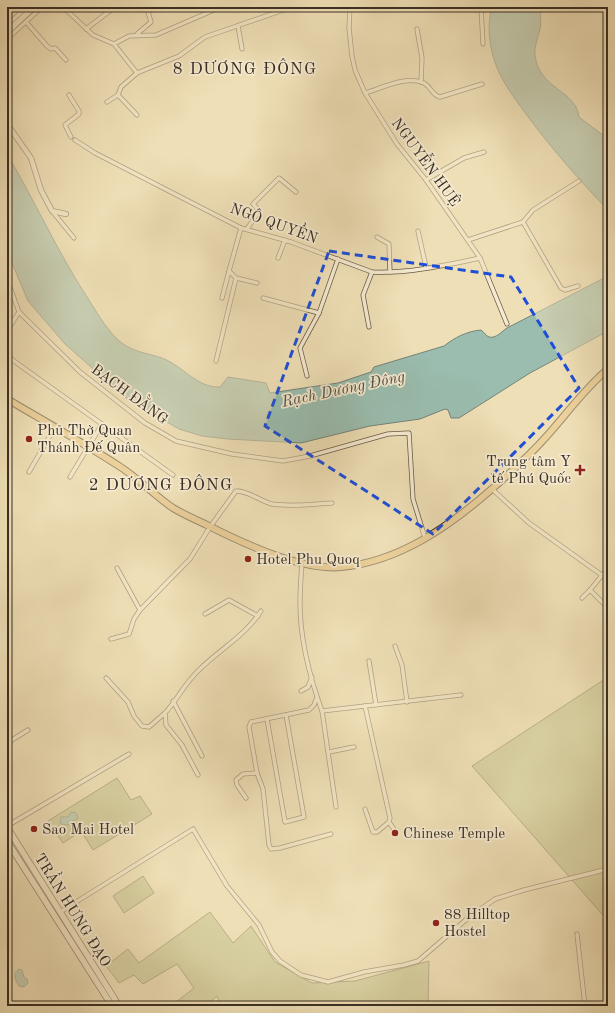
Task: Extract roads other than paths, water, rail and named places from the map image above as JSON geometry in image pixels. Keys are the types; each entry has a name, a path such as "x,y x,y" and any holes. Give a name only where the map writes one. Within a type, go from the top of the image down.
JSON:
{"main road":[{"path":"7,32 34,7"},
{"path":"7,399 89,446 126,471 173,508 254,547 302,562 333,567 366,564 379,560 426,539 492,489 544,439 570,407 608,369"},
{"name":"TRẦN HƯNG ĐẠO","path":"7,827 60,912 112,1006"},
{"name":"TRẦN HƯNG ĐẠO","path":"7,841 119,1006"}],"street":[{"path":"7,25 26,7"},
{"path":"7,39 42,7"},
{"path":"63,7 86,29 103,40 114,44 137,73"},
{"path":"86,29 115,7"},
{"path":"136,35 151,22 148,12 154,7"},
{"path":"114,44 129,36 156,35 221,7"},
{"path":"108,102 118,95 121,87 137,73 179,56 205,37 292,7"},
{"name":"NGUYỄN HUỆ","path":"350,7 349,28 352,56 355,70 365,93 397,144 426,180 459,230 480,258 508,324"},
{"path":"480,7 483,44"},
{"path":"26,22 47,46 58,51 66,60"},
{"path":"238,26 242,49"},
{"path":"417,29 422,58 421,82"},
{"path":"365,93 402,82 421,82 429,86 434,94 440,97 482,84"},
{"path":"69,95 79,111 78,114 65,125 71,137"},
{"path":"118,95 137,115"},
{"path":"7,124 31,158 41,190 52,211 74,238"},
{"name":"NGÔ QUYỀN","path":"75,140 95,153 241,228 285,240 372,272 390,272 426,268 480,258"},
{"path":"426,180 464,158 484,152"},
{"path":"247,229 259,211 253,204 279,178 296,192"},
{"path":"468,240 523,222 536,208 579,181"},
{"path":"52,211 66,214"},
{"path":"523,222 561,288 565,290 578,286"},
{"path":"222,298 241,228"},
{"path":"418,231 426,268"},
{"path":"377,237 389,244 390,272"},
{"path":"278,258 285,240"},
{"path":"307,376 300,348 319,313 338,259"},
{"path":"229,271 236,278 257,283"},
{"path":"369,327 363,295 372,272"},
{"path":"216,361 236,278"},
{"name":"BẠCH ĐẰNG","path":"7,279 19,312 80,372 155,430 187,444 232,454 283,461 310,456 388,434 409,433 413,499 426,539"},
{"path":"263,298 319,313"},
{"path":"7,331 19,312"},
{"path":"7,356 173,475"},
{"path":"70,477 102,424"},
{"path":"29,472 55,427"},
{"path":"492,489 529,523 603,576"},
{"path":"111,639 129,634 134,619 140,610 190,559 210,527 236,491 243,492 259,500 273,504 332,503"},
{"path":"302,562 300,604 303,633 312,678 322,711 336,807"},
{"path":"117,568 140,610"},
{"path":"582,598 603,576 608,568"},
{"path":"590,590 608,608"},
{"path":"205,614 229,600 258,616"},
{"path":"106,678 128,702 138,723 142,726 149,727 172,706 173,701 198,670 233,643 261,611"},
{"path":"395,646 402,664 407,702"},
{"path":"369,661 376,705"},
{"path":"301,691 308,687 312,678"},
{"path":"322,711 407,702 433,697 461,695"},
{"path":"317,696 314,705 309,710 251,722 249,727 257,772 263,789 269,845 271,849 280,848 331,834"},
{"path":"173,701 202,756"},
{"path":"365,706 390,818 389,822 394,831"},
{"path":"165,713 166,725 182,745 198,775"},
{"path":"267,719 285,822 304,817 286,715"},
{"path":"7,743 28,730"},
{"path":"329,752 354,747"},
{"path":"7,827 129,754"},
{"path":"246,798 237,785 236,780 243,774 257,772"},
{"path":"364,809 373,832 376,832 389,822"},
{"path":"60,912 193,829 226,886 259,925 272,952 280,961 301,975 328,982 364,972 404,965 418,960 468,918 495,899 524,890 608,869"},
{"path":"577,934 585,1006"}],"water":[{"path":"492,7 542,7 541,26 535,52 538,67 550,83 572,101 579,117 608,139 608,210 577,177 548,142 513,96 499,72 491,49 489,31"},
{"name":"Rạch Dương Đông","path":"7,154 76,280 101,319 117,339 131,348 172,363 194,379 213,387 220,387 228,377 266,383 270,393 338,383 371,372 374,367 444,346 466,333 481,330 488,336 494,337 507,328 608,276 608,331 530,373 459,418 451,418 448,410 445,409 420,419 370,426 301,443 202,436 179,429 126,398 65,344 28,301 7,251"},
{"path":"71,812 76,813 78,818 68,825 61,824 61,817 68,817"},
{"path":"19,969 22,970 24,977 27,979 28,983 24,987 19,986 15,979 15,972"}],"place":[{"name":"Phủ Thờ Quan Thánh Đế Quân","path":"29,439"},
{"name":"Trung tâm Y tế Phú Quốc","path":"580,470"},
{"name":"Hotel Phu Quoq","path":"248,559"},
{"name":"Sao Mai Hotel","path":"34,829"},
{"name":"Chinese Temple","path":"395,833"},
{"name":"88 Hilltop Hostel","path":"436,923"}],"district":[{"name":"8 DƯƠNG ĐÔNG","path":"245,68"},
{"name":"2 DƯƠNG ĐÔNG","path":"161,484"}]}
